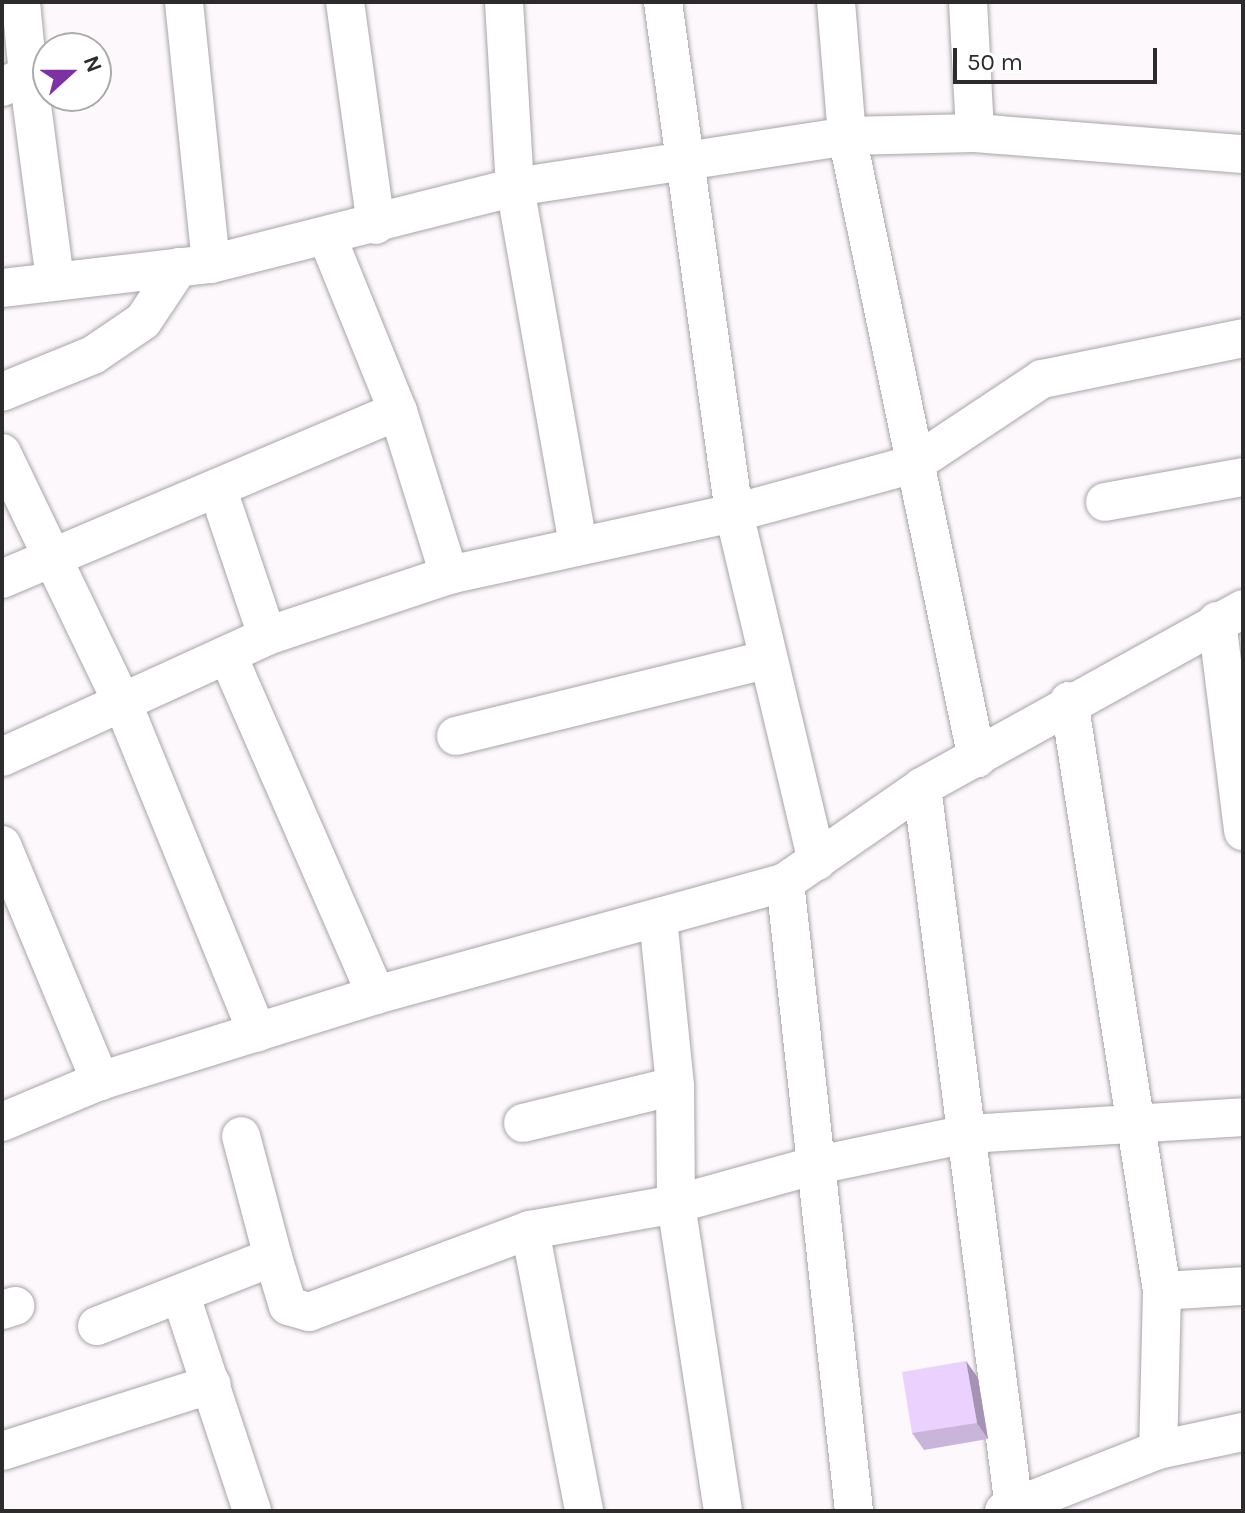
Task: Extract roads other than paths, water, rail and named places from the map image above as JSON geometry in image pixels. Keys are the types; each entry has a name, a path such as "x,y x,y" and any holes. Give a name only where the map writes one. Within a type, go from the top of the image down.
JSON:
{"street":[{"path":"21,2 15,81 55,281"},
{"path":"2,392 93,355 143,321 195,265 184,2"},
{"path":"345,2 376,225"},
{"path":"504,2 515,187 578,546"},
{"path":"663,2 681,158 698,231 734,513 765,660 817,861"},
{"path":"836,2 847,136 977,759"},
{"path":"968,2 975,133"},
{"path":"2,288 195,265 328,239 515,187 681,158 847,136 975,133 1243,154"},
{"path":"328,239 398,411 449,575"},
{"path":"2,757 267,636 449,575 734,513 914,464 1042,379 1243,338"},
{"path":"2,579 218,490 398,411"},
{"path":"2,453 123,704 257,1033"},
{"path":"1105,502 1243,477"},
{"path":"218,490 267,636"},
{"path":"2,1122 100,1081 376,995 785,882 922,787 977,759 1069,701 1230,615 1243,831"},
{"path":"228,656 376,995"},
{"path":"456,736 765,660"},
{"path":"1069,701 1139,1122 1162,1291 1158,1450"},
{"path":"922,787 968,1134 1009,1509 1158,1450 1243,1432"},
{"path":"2,845 100,1081"},
{"path":"785,882 813,1166 854,1511"},
{"path":"658,918 675,1086 676,1204 723,1511"},
{"path":"523,1123 675,1086"},
{"path":"241,1136 288,1306 309,1312 530,1230 676,1204 813,1166 968,1134 1243,1117"},
{"path":"530,1230 584,1511"},
{"path":"97,1326 181,1296 273,1257"},
{"path":"1162,1291 1243,1286"},
{"path":"181,1296 212,1384 247,1510"},
{"path":"2,1451 212,1384"}]}
